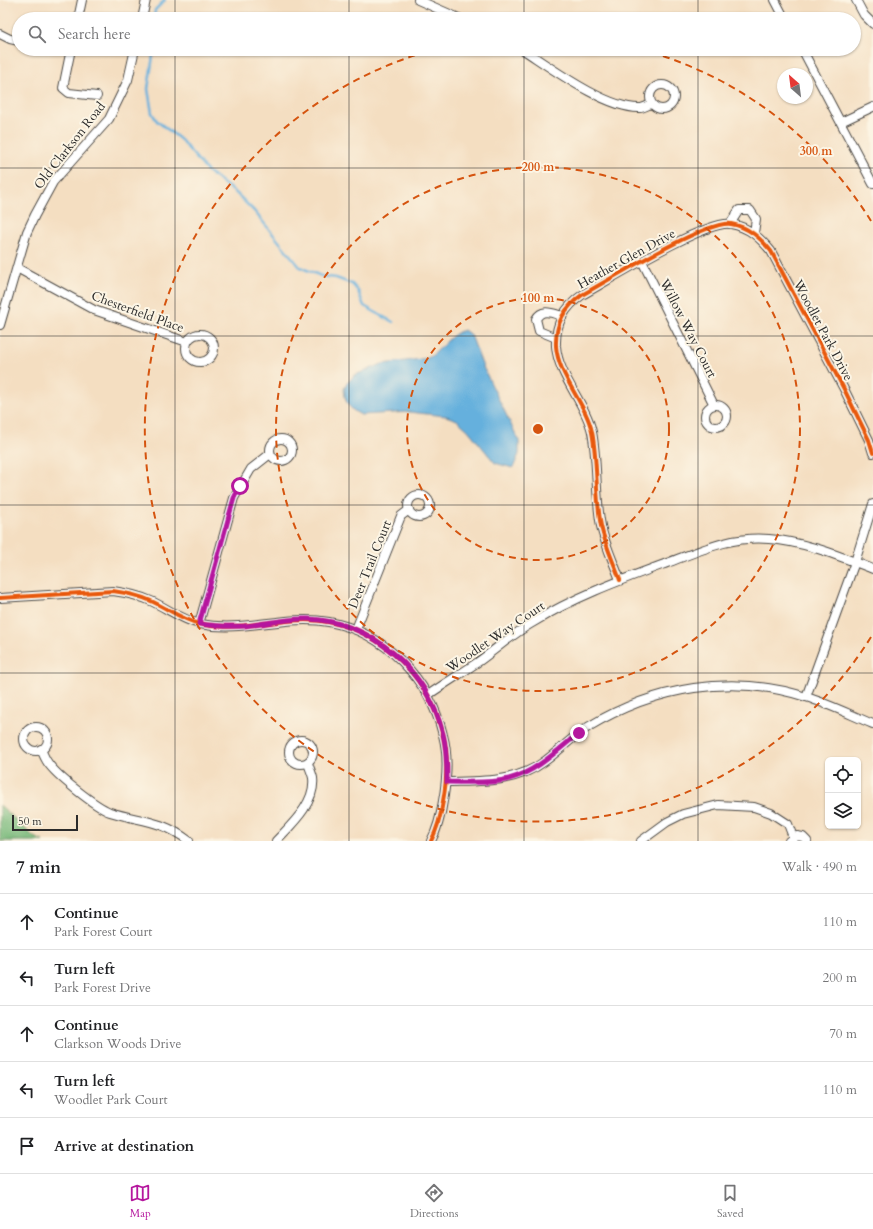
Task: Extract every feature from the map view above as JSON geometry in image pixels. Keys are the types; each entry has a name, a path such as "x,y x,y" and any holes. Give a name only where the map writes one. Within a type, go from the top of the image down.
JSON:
{"street":[{"path":"79,12 82,0"},
{"path":"143,12 146,0"},
{"path":"418,0 446,12"},
{"path":"775,0 781,12"},
{"path":"856,0 864,15 873,24"},
{"path":"0,34 12,39"},
{"path":"70,56 64,88 69,93 97,96"},
{"name":"Old Clarkson Road","path":"0,325 27,232 43,198 68,164 108,119 128,80 133,56"},
{"path":"533,56 578,86 608,100 640,108 651,104"},
{"path":"806,56 873,184"},
{"path":"841,122 873,107"},
{"path":"730,224 739,210 750,210 756,219 754,233"},
{"name":"Heather Glen Drive","path":"620,580 601,528 592,432 584,410 559,359 556,338 562,316 567,307 582,294 705,229 730,224 743,228"},
{"name":"Woodlet Park Drive","path":"743,228 754,233 770,251 845,391 869,440 873,453"},
{"name":"Willow Way Court","path":"642,261 714,405"},
{"name":"Chesterfield Place","path":"17,268 94,310 187,342"},
{"path":"556,338 539,331 536,319 541,314 547,312 562,316"},
{"path":"199,624 234,498 251,469 270,454"},
{"path":"806,697 855,562 873,504"},
{"name":"Deer Trail Court","path":"356,629 401,516 409,510"},
{"name":"Woodlet Way Court","path":"428,695 533,622 577,599 620,580 708,546 750,539 795,542 815,547 873,569"},
{"path":"0,598 91,591 125,592 151,601 181,617 199,624 239,626 294,619 309,619 356,629 373,638 398,658 428,695 444,735 447,758 447,782 440,818 431,841"},
{"path":"447,782 494,781 510,779 544,762 579,733 600,721 651,698 689,688 716,685 750,685 766,687 806,697 873,724"},
{"path":"41,749 52,767 98,807 152,821 176,831 189,841"},
{"path":"276,841 295,820 310,796 313,778 308,763"},
{"path":"644,840 667,822 683,814 718,805 754,807 771,813 788,824 791,839 800,836 807,841"}],"green space":[{"path":"0,805 34,837 43,841 0,841"}],"water":[{"path":"464,330 471,335 483,367 519,441 519,454 513,468 495,463 468,430 457,420 446,416 409,412 361,415 348,405 345,397 344,389 347,383 355,375 382,364 428,358 454,335"}],"waterway":[{"path":"155,12 165,0"},
{"path":"153,56 148,89 152,113 157,121 181,140 207,171 237,194 254,211 300,267 321,276 336,278 352,284 358,291 364,306 393,322"}],"cycle path":[{"path":"620,580 607,547 601,526 592,432 589,421 562,368 558,357 556,338 562,316 576,300 582,295 657,252 701,231 719,225 731,224 749,230 767,246 845,391 869,440 873,453"},
{"path":"0,598 113,591 132,594 146,599 187,620 200,624 233,626 280,621 313,620 349,627 369,636 402,662 416,678 428,696 437,715 445,743 447,768 446,784 440,816 436,831 431,841"}],"route":[{"path":"240,486 234,498 199,624 245,626 294,619 309,619 330,622 368,634 389,649 398,658 428,695 444,735 447,758 447,782 494,781 510,779 544,762 579,733"}]}
